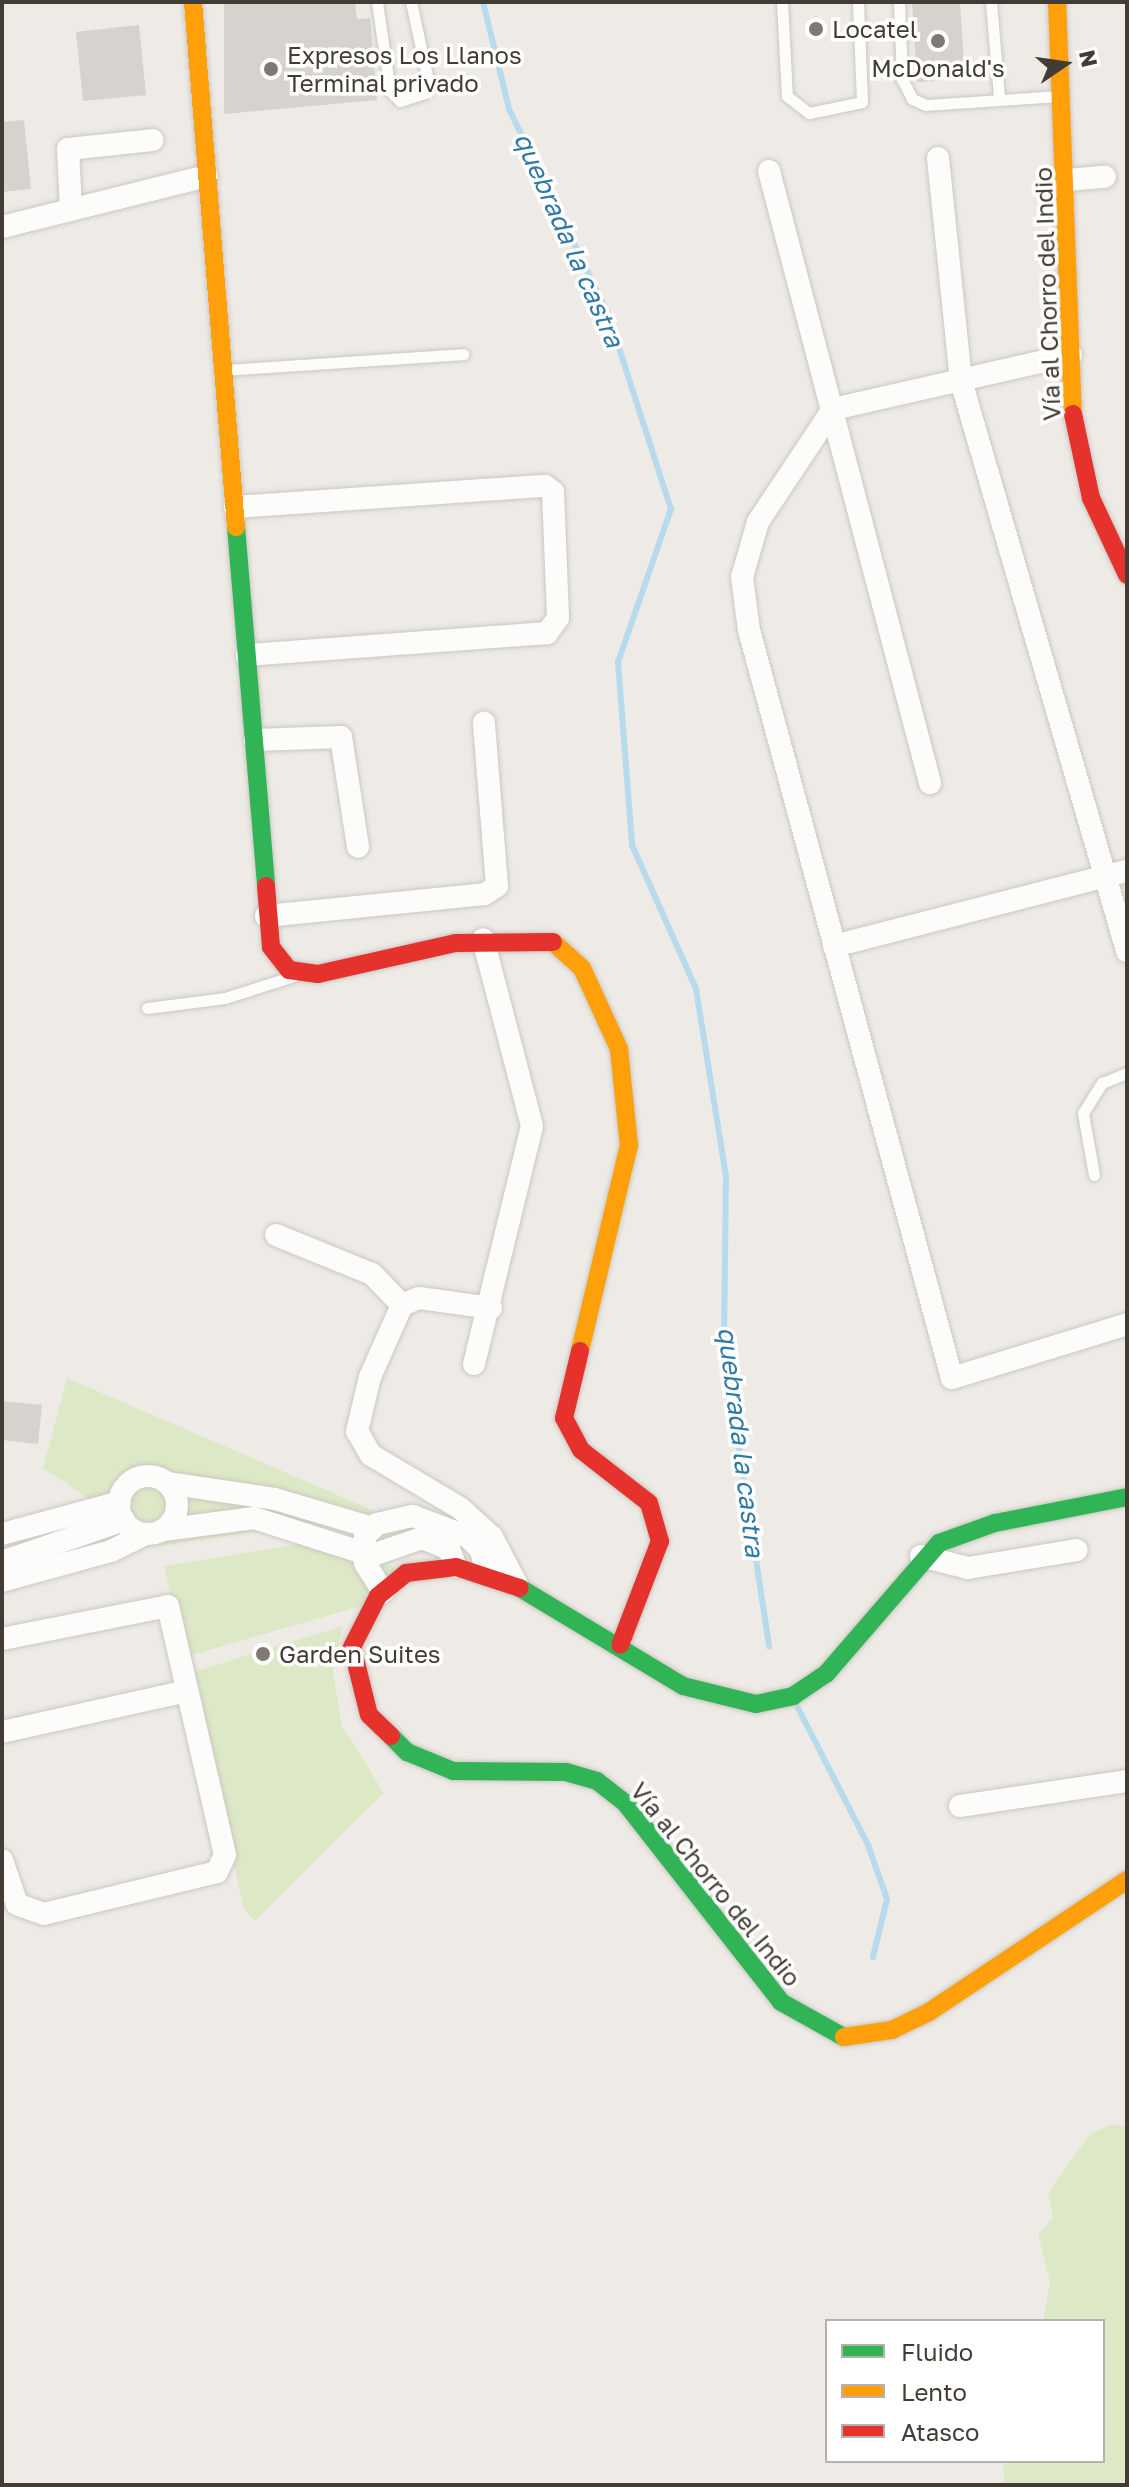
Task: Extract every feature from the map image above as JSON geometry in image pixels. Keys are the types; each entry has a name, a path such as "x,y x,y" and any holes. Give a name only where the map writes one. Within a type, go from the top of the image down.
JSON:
{"street":[{"path":"193,2 255,740 266,916 276,956 299,974 483,939 542,937 569,950 625,1073 627,1168 564,1408 575,1443 642,1495 654,1514 660,1541 620,1645"},
{"name":"Vía al Chorro del Indio","path":"1057,2 1078,458 1127,575"},
{"path":"71,210 68,149 153,140"},
{"path":"938,158 961,381 1117,873 1127,951"},
{"path":"769,171 930,783"},
{"path":"2,227 207,176"},
{"path":"1067,180 1105,177"},
{"path":"1071,355 833,409 758,522 742,577 749,630 952,1378 1127,1324"},
{"path":"235,507 545,486 553,492 558,618 539,637 247,655"},
{"path":"266,916 485,894 497,886 484,723"},
{"path":"255,740 341,737 358,847"},
{"path":"834,946 1117,873"},
{"path":"474,1364 491,1308 532,1126 483,939"},
{"path":"276,1235 372,1274 402,1305"},
{"path":"491,1308 419,1298 402,1305 370,1377 356,1421 359,1440 492,1537 517,1585"},
{"path":"2,1581 122,1511 133,1480 151,1476 167,1483 275,1499 373,1528 430,1518 468,1537 481,1550 486,1572"},
{"path":"154,1532 177,1507 167,1483"},
{"name":"Vía al Chorro del Indio","path":"1127,1497 995,1523 921,1556 826,1674 793,1696 756,1704 723,1699 683,1686 517,1585 486,1572 456,1567 406,1573 383,1592 352,1647 369,1715 387,1736 453,1771 566,1772 597,1781 626,1804 781,2002 819,2032 858,2038 929,2012 1127,1880"},
{"path":"2,1534 122,1511 154,1532"},
{"path":"2,1562 28,1565 154,1532 254,1518 364,1556 422,1538 449,1549 456,1567"},
{"path":"373,1528 364,1556 383,1592"},
{"path":"921,1556 968,1568 1077,1550"},
{"path":"2,1639 164,1603 225,1855 217,1872 44,1914 17,1904 2,1860"},
{"path":"2,1732 187,1691"},
{"path":"960,1806 1127,1781"}],"lane":[{"path":"377,2 390,91 400,101 425,93 428,81 411,2"},
{"path":"782,2 787,96 809,113 862,102 858,2"},
{"path":"899,2 902,79 912,99 926,105 1063,96"},
{"path":"991,2 999,98"},
{"path":"223,370 463,354"},
{"path":"147,1008 235,996 299,974"},
{"path":"1094,1175 1083,1113 1102,1083 1127,1073"}],"green space":[{"path":"67,1378 451,1544 428,1554 328,1521 159,1546 43,1468"},
{"path":"323,1540 402,1570 368,1604 185,1657 164,1566"},
{"path":"343,1626 333,1672 342,1726 384,1793 255,1921 244,1909 190,1673"},
{"path":"1112,2124 1127,2127 1127,2485 1004,2485 1003,2463 1105,2463 1105,2319 1043,2319 1050,2282 1038,2234 1053,2217 1048,2193 1090,2134"}],"building":[{"path":"224,2 355,2 357,19 370,18 377,100 224,114"},
{"name":"McDonald's","path":"912,2 960,2 965,79 917,82"},
{"path":"139,25 146,95 83,101 76,32"},
{"path":"24,120 31,189 2,192 2,122"},
{"path":"2,1401 42,1405 38,1444 2,1440"}],"waterway":[{"name":"quebrada la castra","path":"483,2 509,109 608,314 671,509 618,662 632,845 696,989 726,1177 724,1348 769,1647"},
{"name":"quebrada la castra","path":"798,1708 868,1845 887,1899 873,1957"}],"traffic: fast":[{"path":"236,527 266,886"},
{"path":"520,1588 683,1686 756,1704 793,1696 826,1674 939,1543 995,1523 1127,1497"},
{"path":"391,1736 407,1752 453,1771 566,1772 597,1781 626,1804 781,2002 844,2037"}],"traffic: slow":[{"path":"193,2 236,527"},
{"path":"1057,2 1073,414"},
{"path":"553,942 582,968 619,1049 629,1145 580,1351"},
{"path":"844,2037 892,2030 929,2012 1127,1880"}],"traffic: jam":[{"path":"1073,414 1091,498 1127,575"},
{"path":"266,886 271,947 289,970 318,974 456,943 553,942"},
{"path":"580,1351 564,1418 581,1450 649,1503 660,1541 620,1645"},
{"path":"391,1736 369,1715 352,1647 378,1596 406,1573 456,1567 520,1588"}],"place":[{"name":"Locatel","path":"816,29"},
{"name":"McDonald's","path":"938,41"},
{"name":"Expresos Los Llanos Terminal privado","path":"271,69"},
{"name":"Garden Suites","path":"263,1654"}]}
